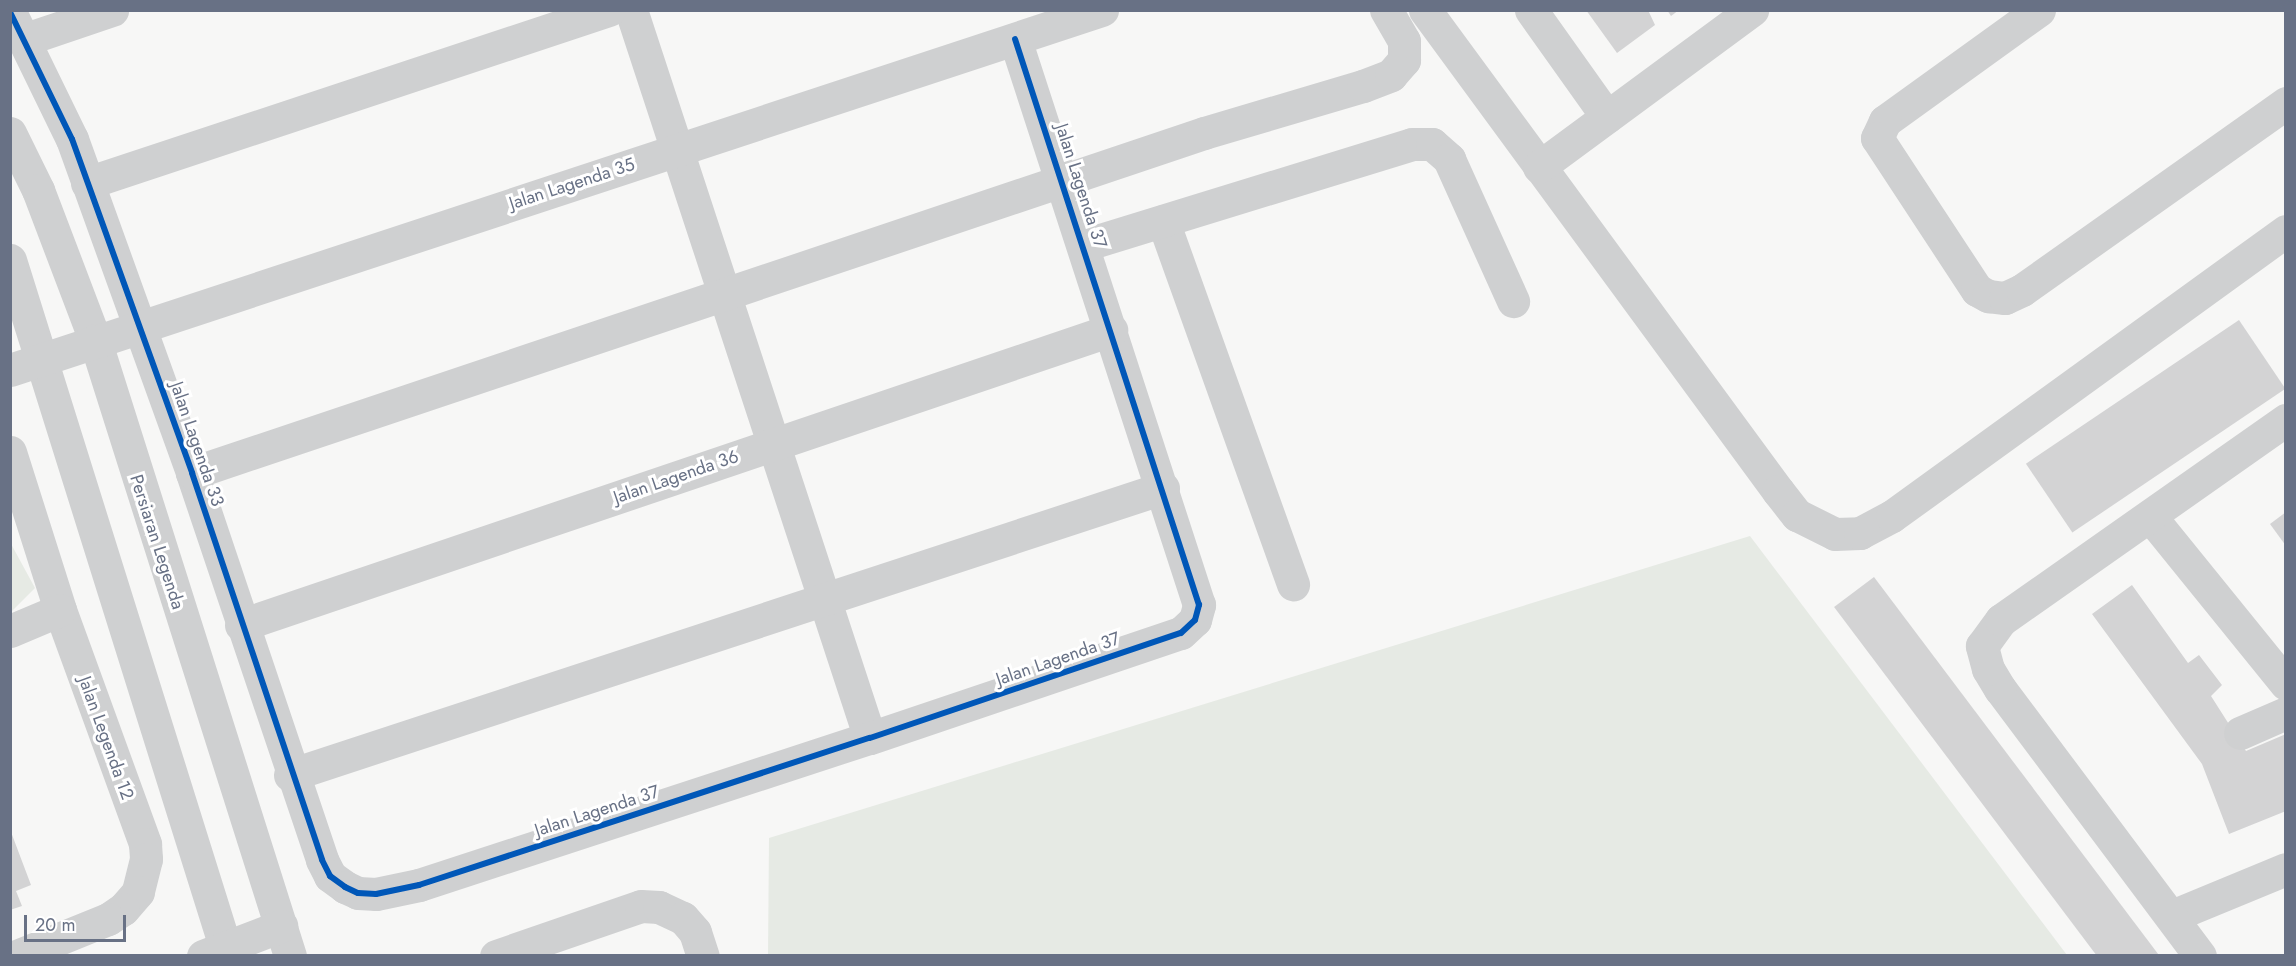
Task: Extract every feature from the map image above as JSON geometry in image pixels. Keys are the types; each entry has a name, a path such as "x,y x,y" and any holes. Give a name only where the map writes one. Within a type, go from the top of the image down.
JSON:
{"street":[{"path":"18,25 112,10"},
{"path":"87,183 609,10"},
{"path":"631,10 870,738"},
{"name":"Jalan Lagenda 35","path":"42,357 1102,10"},
{"path":"192,472 724,293 1064,182 1204,133 1390,75 1404,60 1404,42 1386,10"},
{"path":"1425,10 1778,491 1797,515 1835,534 1860,533 1892,516 2286,231"},
{"path":"1531,10 1607,117"},
{"path":"1539,167 1752,10"},
{"path":"2039,10 1885,120 1876,138 1977,290 1988,296 2005,298 2022,290 2286,103"},
{"name":"Jalan Lagenda 33","path":"18,25 87,183 140,326 192,472 290,775 321,860 330,876 345,887"},
{"name":"Jalan Lagenda 37","path":"345,887 358,893 376,894 419,885 870,738 1181,633 1195,620 1200,606 1064,182 1015,39"},
{"name":"Persiaran Legenda","path":"10,133 38,190 95,340 135,476 285,941"},
{"path":"1084,245 1412,144 1432,144 1449,159 1513,301"},
{"path":"1163,221 1293,584"},
{"path":"10,260 42,357 219,953 285,941"},
{"name":"Jalan Lagenda 36","path":"241,625 1111,330"},
{"path":"10,370 42,357"},
{"path":"2200,956 2000,689 1983,655 1988,633 2001,620 2286,420"},
{"name":"Jalan Legenda 12","path":"10,452 60,610 145,844 145,875 138,892 108,919 17,956"},
{"path":"290,775 1163,488"},
{"path":"2150,516 2286,684"},
{"path":"10,631 60,610"},
{"path":"2240,734 2286,713"},
{"path":"2172,916 2286,869"},
{"path":"514,952 641,906 673,911 699,944"}],"shaded area":[{"path":"1750,536 2067,955 768,955 769,838"},
{"path":"10,542 35,588 11,612 10,612"}],"building":[{"path":"1586,10 1648,10 1655,25 1617,53"},
{"path":"1667,10 1679,10 1671,16"},
{"path":"2239,320 2285,389 2072,533 2026,464"},
{"path":"2286,512 2286,546 2270,524"},
{"path":"1874,577 2159,955 2097,956 1834,607"},
{"path":"2132,585 2188,663 2199,655 2222,685 2211,696 2246,751 2286,734 2286,811 2229,834 2202,764 2092,614"},
{"path":"11,832 31,885 16,891 22,906 10,910"}],"cycle path":[{"path":"10,12 72,139 192,473 322,860 330,876 345,887 358,893 376,894 419,885 870,738 1181,633 1195,620 1199,605 1015,39"}]}
